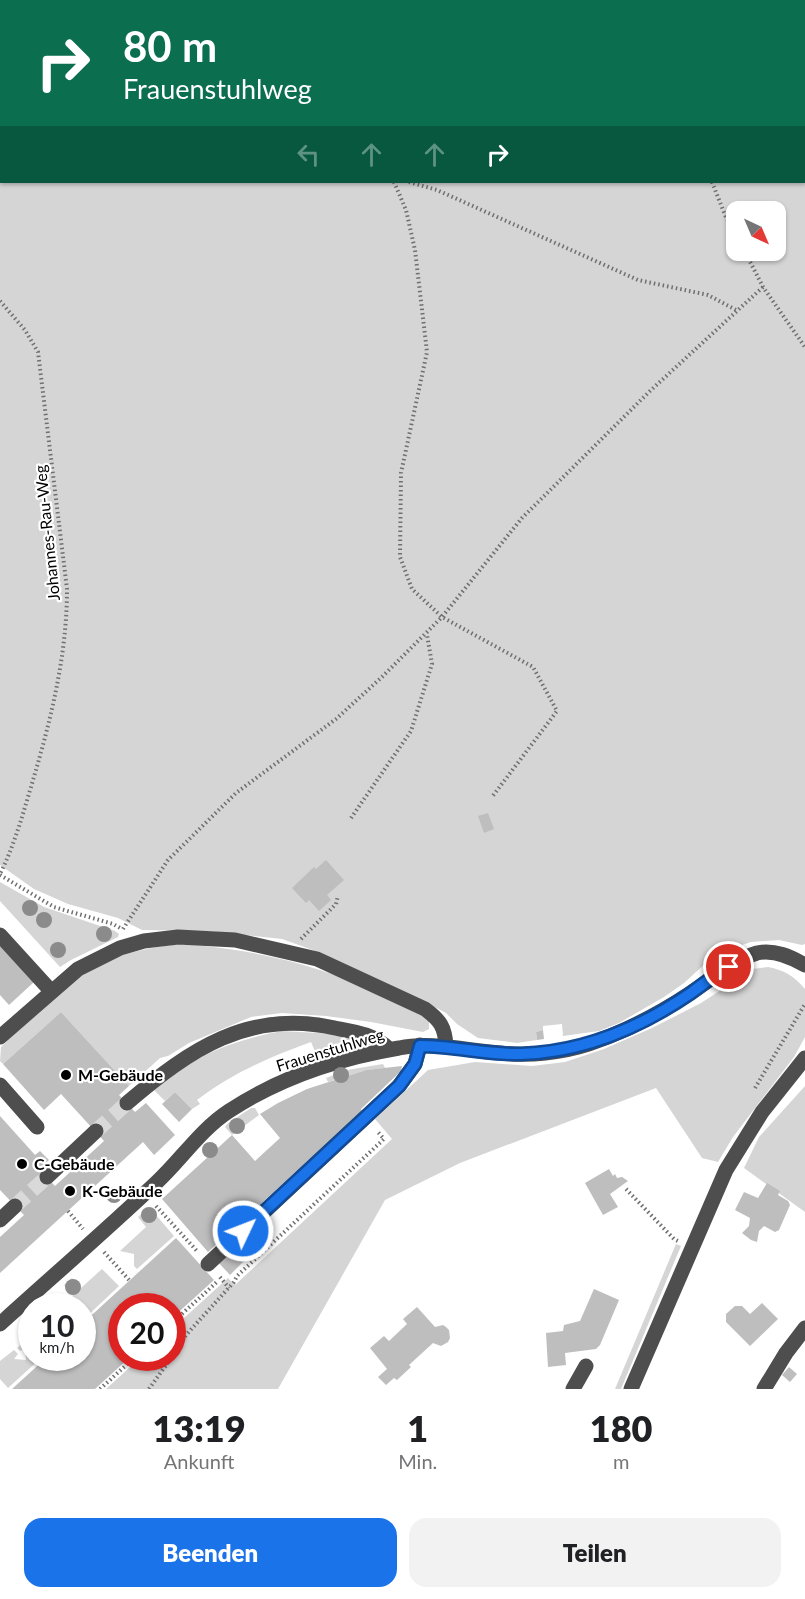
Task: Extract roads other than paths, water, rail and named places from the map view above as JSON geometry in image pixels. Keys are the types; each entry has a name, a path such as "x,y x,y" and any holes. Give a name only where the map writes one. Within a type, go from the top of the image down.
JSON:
{"street":[{"path":"0,935 51,991"},
{"path":"0,1037 6,1022 78,969 101,956 144,941 178,937 235,940 317,959 425,1009 439,1020 445,1032 446,1046"},
{"name":"Frauenstuhlweg","path":"0,1324 170,1170 209,1127 228,1112 272,1086 361,1055 390,1049 446,1046 520,1054 564,1050 587,1045 648,1019 692,993 718,973 758,953 774,952 790,956 805,965"},
{"path":"127,1103 183,1058 220,1040 260,1026 291,1023 326,1026 370,1035 390,1049"},
{"path":"208,1264 407,1076 415,1064 420,1046"},
{"path":"631,1389 726,1170 762,1112 805,1058"},
{"path":"0,1085 37,1127"},
{"path":"46,1177 96,1131"},
{"path":"0,1220 15,1206"},
{"path":"764,1389 786,1353 805,1328"},
{"path":"573,1389 586,1366"}],"tunnel":[{"path":"96,1131 127,1103"},
{"path":"15,1206 47,1177"}],"place":[{"name":"M-Gebäude","path":"66,1075"},
{"name":"C-Gebäude","path":"22,1164"},
{"name":"K-Gebäude","path":"70,1191"}]}
